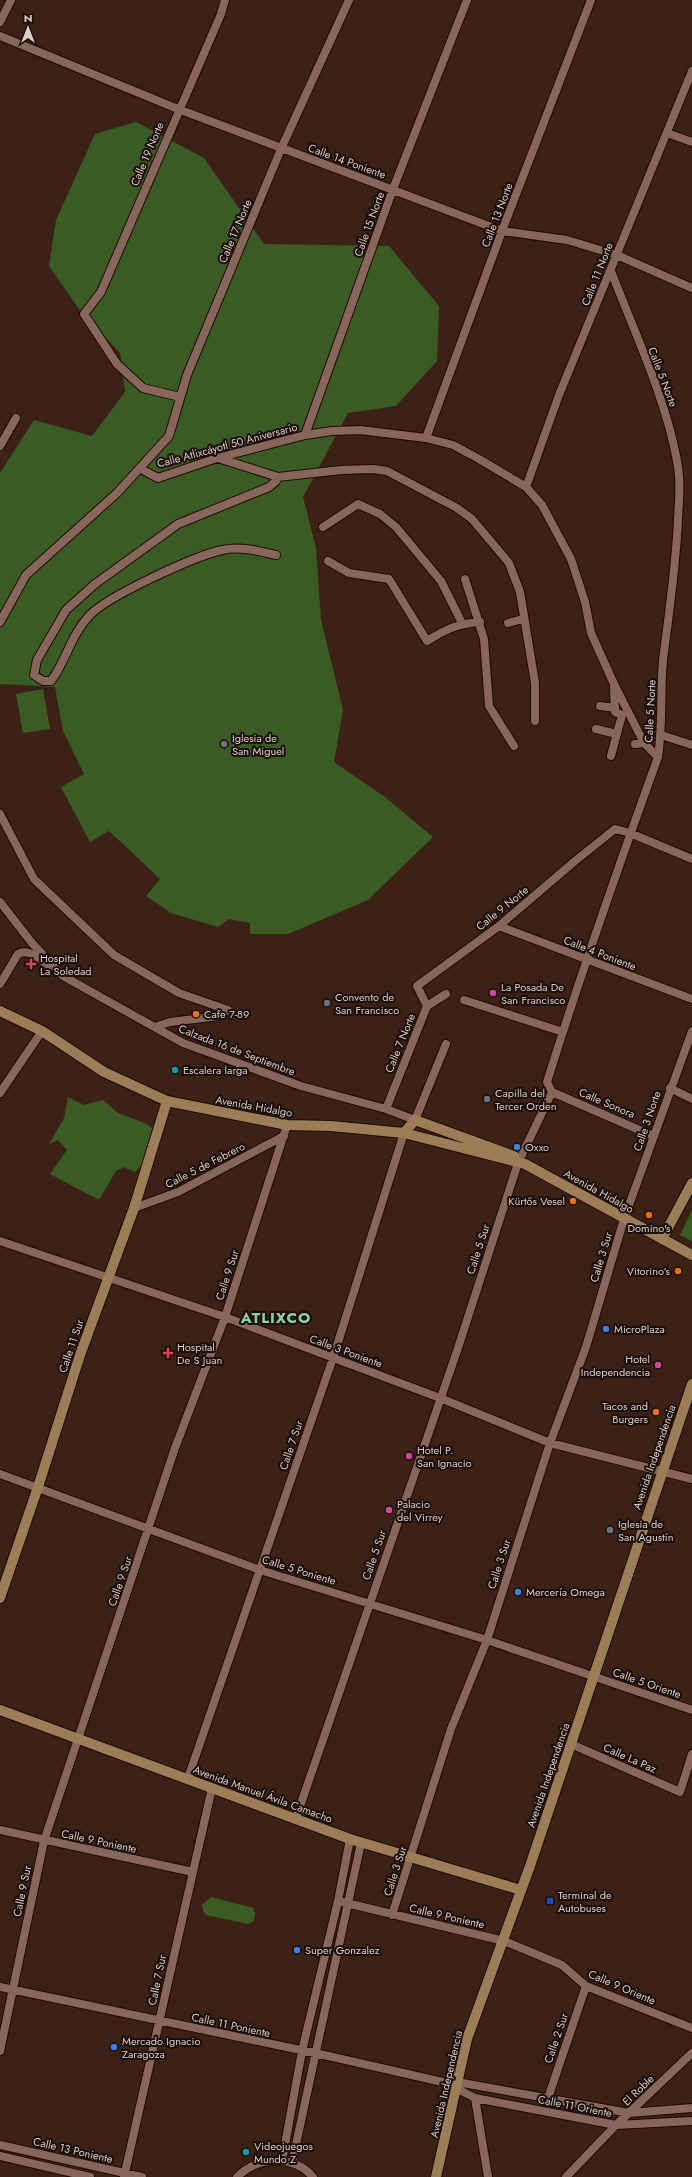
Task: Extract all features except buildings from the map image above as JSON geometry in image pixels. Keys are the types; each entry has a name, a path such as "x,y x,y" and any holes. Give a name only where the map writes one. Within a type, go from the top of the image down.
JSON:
{"main road":[{"name":"Avenida Hidalgo","path":"0,1010 42,1030 104,1072 167,1102 287,1125 345,1127 404,1133 521,1161"},
{"name":"Calle 11 Sur","path":"0,1598 38,1487 80,1355 110,1277 134,1208 167,1102"},
{"name":"Avenida Hidalgo","path":"415,1120 521,1161 624,1219 692,1255"},
{"name":"Calle 7 Sur","path":"404,1133 415,1120"},
{"path":"662,1239 692,1183"},
{"name":"Avenida Independencia","path":"436,2177 454,2085 467,2039 504,1941 594,1677 661,1471 692,1384"},
{"name":"Avenida Manuel Ávila Camacho","path":"0,1710 76,1740 188,1778 361,1843 411,1859 521,1890"}],"street":[{"path":"0,22 11,0"},
{"name":"Calle 19 Norte","path":"180,397 142,388 117,364 84,314 101,292 178,109 221,14 225,0"},
{"name":"Calle 17 Norte","path":"141,469 169,436 180,397 281,149 349,0"},
{"name":"Calle 15 Norte","path":"305,435 393,189 467,0"},
{"name":"Calle 13 Norte","path":"426,438 502,231 591,0"},
{"name":"Calle 14 Poniente","path":"0,36 178,109 502,231 566,240 617,255 692,288"},
{"name":"Calle 11 Norte","path":"526,487 559,395 692,72"},
{"path":"667,133 692,142"},
{"name":"Calle 5 Norte","path":"552,1092 547,1082 586,960 658,756 661,735 663,662 675,576 679,500 678,463 669,424 611,270"},
{"path":"0,446 16,418"},
{"name":"Calle Atlixcáyotl 50 Aniversario","path":"141,469 158,478 217,458 305,435 332,431 360,430 426,438 453,445 526,487 542,505 571,558 585,602 591,633 614,684 644,743 658,756"},
{"path":"217,458 278,477 341,470 373,469 387,471 457,508 472,519 509,563 520,592 523,620 535,683 535,721"},
{"path":"0,622 26,575 117,493 141,469"},
{"path":"276,555 248,548 223,550 195,559 105,602 89,615 75,635 58,671 51,681 43,681 34,675 37,660 66,610 94,584 178,524 269,487 278,477"},
{"path":"323,527 358,504 380,514 396,527 441,581 462,623"},
{"path":"328,561 349,574 388,578 427,641 450,627 462,623 480,622"},
{"path":"465,579 480,622 484,639 489,706 514,746"},
{"path":"508,623 523,620"},
{"path":"611,756 622,715 615,712 614,684"},
{"path":"600,706 615,708"},
{"path":"596,729 617,734"},
{"path":"661,735 692,745"},
{"path":"635,744 644,743"},
{"path":"0,814 34,879 114,955 179,992 228,1010 219,1016 170,1022 155,1027"},
{"name":"Calle 9 Norte","path":"427,1006 417,986 499,926 615,829 630,833"},
{"path":"630,833 692,859"},
{"name":"Calzada 16 de Septiembre","path":"0,902 32,943 63,976 183,1043 301,1086 386,1109 415,1120"},
{"name":"Calle 4 Poniente","path":"499,926 692,999"},
{"path":"0,984 18,954 22,951 30,952 63,976"},
{"name":"Calle 7 Norte","path":"386,1109 427,1006 446,994"},
{"path":"464,1000 563,1032"},
{"path":"0,1093 42,1030"},
{"name":"Calle 3 Norte","path":"624,1219 670,1088 692,1032"},
{"path":"415,1120 446,1044"},
{"path":"670,1088 692,1099"},
{"path":"521,1161 552,1092"},
{"name":"Calle Sonora","path":"552,1092 653,1136"},
{"name":"Calle 9 Sur","path":"0,2051 44,1840 76,1740 150,1528 175,1448 225,1317 287,1125"},
{"name":"Calle 7 Sur","path":"188,1778 333,1358 404,1133"},
{"name":"Calle 5 de Febrero","path":"134,1208 178,1192 284,1136"},
{"name":"Calle 5 Sur","path":"296,1818 521,1161"},
{"name":"Calle 3 Sur","path":"392,1916 451,1730 487,1640 550,1443 586,1346 624,1219"},
{"name":"Calle 3 Poniente","path":"1,1244 110,1277 225,1317 440,1398 550,1443 692,1479"},
{"name":"Calle 5 Poniente","path":"0,1474 150,1528 260,1570 487,1640 594,1677"},
{"name":"Calle 5 Oriente","path":"594,1677 692,1710"},
{"name":"Calle La Paz","path":"571,1744 680,1792 692,1754"},
{"name":"Calle 7 Sur","path":"125,2175 212,1788"},
{"name":"Calle 9 Poniente","path":"0,1830 193,1872"},
{"path":"282,2161 302,2051 338,1901 350,1839"},
{"path":"292,2163 361,1843"},
{"name":"Calle 9 Poniente","path":"338,1901 392,1916 504,1941"},
{"name":"Calle 9 Oriente","path":"504,1941 562,1966 586,1986 692,2028"},
{"name":"Calle 2 Sur","path":"548,2098 586,1986"},
{"name":"Calle 11 Poniente","path":"0,1987 13,1991 315,2053 454,2085"},
{"name":"El Roble","path":"566,2177 616,2125 692,2053"},
{"name":"Calle 11 Oriente","path":"454,2085 548,2098 629,2113 692,2108"},
{"name":"Calle 11 Oriente","path":"454,2085 475,2098 616,2125 692,2121"},
{"path":"475,2098 488,2177"},
{"name":"Calle 13 Poniente","path":"0,2145 125,2175 142,2177"},
{"name":"Calle 13 Poniente","path":"0,2156 90,2177"},
{"path":"237,2177 251,2166 261,2162 282,2161 292,2163 302,2168 313,2177"}],"green space":[{"path":"136,122 204,158 264,244 389,246 439,306 437,361 396,406 348,413 303,497 316,548 321,620 343,710 334,762 385,797 433,837 368,900 288,934 250,934 250,923 229,919 218,927 171,913 146,896 160,879 109,831 90,842 61,787 84,774 63,731 55,687 0,684 0,473 34,420 92,436 125,392 120,353 79,309 49,266 56,220 95,134"},
{"path":"43,689 50,729 23,733 16,694"},
{"path":"68,1097 84,1105 103,1100 118,1113 147,1124 155,1131 142,1165 135,1172 124,1167 116,1171 99,1200 50,1174 67,1150 58,1140 49,1144 64,1118"},
{"path":"692,1210 692,1241 680,1235"},
{"path":"211,1897 253,1908 255,1913 254,1921 248,1924 206,1915 203,1911 202,1905"}],"place":[{"name":"Iglesia de San Miguel","path":"224,744"},
{"name":"Hospital La Soledad","path":"31,964"},
{"name":"La Posada De San Francisco","path":"493,993"},
{"name":"Convento de San Francisco","path":"327,1003"},
{"name":"Cafe 7-89","path":"196,1014"},
{"name":"Escalera larga","path":"175,1070"},
{"name":"Capilla del Tercer Orden","path":"487,1099"},
{"name":"Oxxo","path":"517,1147"},
{"name":"Kürtős Vesel","path":"573,1201"},
{"name":"Domino's","path":"649,1215"},
{"name":"Vitorino’s","path":"678,1271"},
{"name":"MicroPlaza","path":"606,1329"},
{"name":"Hospital De S Juan","path":"168,1353"},
{"name":"Hotel Independencia","path":"658,1365"},
{"name":"Tacos and Burgers","path":"656,1412"},
{"name":"Hotel P. San Ignacio","path":"409,1456"},
{"name":"Palacio del Virrey","path":"389,1510"},
{"name":"Iglesia de San Agustín","path":"610,1530"},
{"name":"Mercería Omega","path":"518,1592"},
{"name":"Terminal de Autobuses","path":"550,1901"},
{"name":"Super Gonzalez","path":"297,1950"},
{"name":"Mercado Ignacio Zaragoza","path":"114,2047"},
{"name":"Videojuegos Mundo Z","path":"246,2152"}],"district":[{"name":"ATLIXCO","path":"276,1318"}]}
